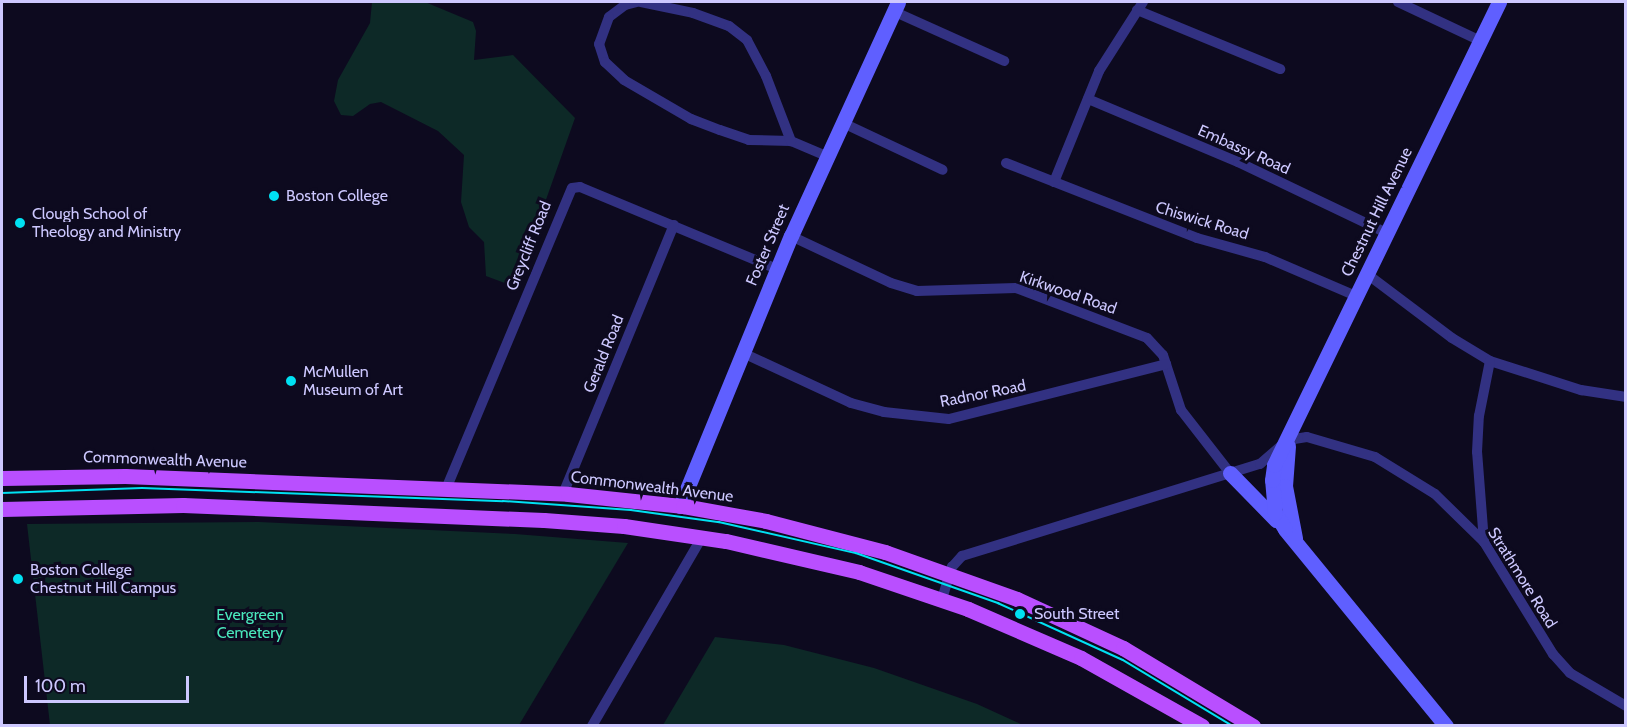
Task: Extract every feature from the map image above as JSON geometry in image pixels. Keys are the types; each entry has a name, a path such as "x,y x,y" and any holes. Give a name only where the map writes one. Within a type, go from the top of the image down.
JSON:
{"main road":[{"name":"Chestnut Hill Avenue","path":"1446,726 1285,529 1273,505 1272,480 1274,465 1288,440 1385,232 1499,2"},
{"name":"Foster Street","path":"680,506 791,236 896,6"},
{"name":"Chestnut Hill Avenue","path":"1288,440 1285,486 1296,541"},
{"path":"1230,472 1285,529"},
{"name":"Commonwealth Avenue","path":"2,478 125,476 563,494 680,506 807,530 950,572 1114,644 1253,726"},
{"path":"502,519 503,491"},
{"path":"2,509 183,506 624,526 702,537 823,562 942,599 1081,658 1202,726"}],"street":[{"path":"791,141 766,76 747,40 729,26 711,19 639,2 625,5 609,17 599,44 605,62 624,80 691,119 749,140 791,141 827,156"},
{"path":"1398,2 1481,41"},
{"path":"896,6 1004,61"},
{"path":"1054,182 1099,72 1140,6 1280,69"},
{"name":"Embassy Road","path":"1089,99 1238,162 1385,232"},
{"path":"843,123 943,170"},
{"name":"Chiswick Road","path":"1006,163 1197,238 1265,257 1356,296"},
{"name":"Greycliff Road","path":"446,489 569,191 580,187 777,269"},
{"name":"Gerald Road","path":"563,494 674,225"},
{"name":"Kirkwood Road","path":"791,236 891,283 917,291 1016,288 1140,334 1159,348 1181,410 1230,472"},
{"path":"1367,274 1452,338 1490,361 1581,390 1626,397"},
{"name":"Radnor Road","path":"742,352 851,403 884,412 949,419 1166,364"},
{"path":"1484,542 1476,452 1479,416 1490,361"},
{"name":"Strathmore Road","path":"1288,440 1307,437 1394,466 1435,495 1484,542 1553,654 1570,673 1626,706"},
{"path":"942,599 950,572 956,562 968,553 1260,464 1288,440"},
{"path":"591,726 702,537"}],"green space":[{"path":"372,2 425,2 473,22 476,31 474,60 513,55 575,118 515,287 486,276 484,242 469,227 461,202 464,155 438,131 381,102 370,104 353,116 341,115 334,101 338,80 370,23"},
{"name":"Evergreen Cemetery","path":"259,522 515,534 628,543 519,725 50,725 27,524"},
{"path":"715,637 784,645 874,668 977,704 1023,725 663,725"}],"tram line":[{"path":"2,493 142,488 503,501 631,510 719,522 856,553 998,603 1123,660 1233,726"}],"place":[{"name":"Boston College","path":"274,196"},
{"name":"Clough School of Theology and Ministry","path":"20,223"},
{"name":"McMullen Museum of Art","path":"291,381"},
{"name":"Boston College Chestnut Hill Campus","path":"18,579"},
{"name":"South Street","path":"1020,614"}]}
